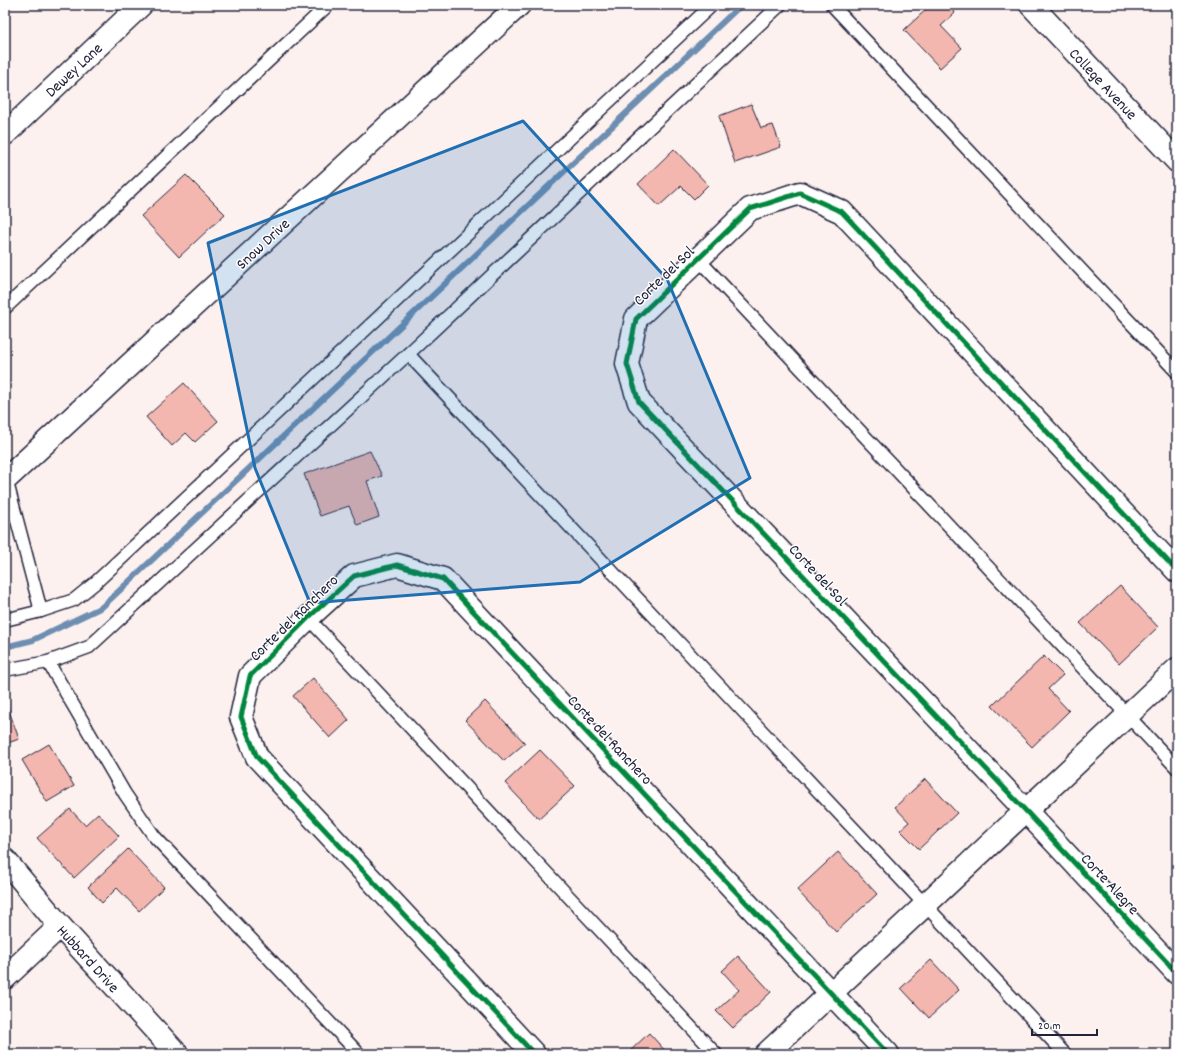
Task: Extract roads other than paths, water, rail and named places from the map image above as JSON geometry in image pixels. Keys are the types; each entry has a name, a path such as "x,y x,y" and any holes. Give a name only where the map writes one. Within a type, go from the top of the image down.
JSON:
{"street":[{"name":"Dewey Lane","path":"5,134 142,5"},
{"name":"Snow Drive","path":"5,478 519,5"},
{"name":"College Avenue","path":"1031,5 1177,161"},
{"name":"Corte del Sol","path":"1025,810 639,402 627,364 636,319 750,209 800,193 842,212 1177,571"},
{"name":"Corte del Ranchero","path":"534,1054 257,757 241,717 250,676 308,618 354,576 397,565 443,579 888,1054"},
{"path":"766,1054 1177,669"},
{"name":"Corte Alegre","path":"1025,810 1177,973"},
{"name":"Hubbard Drive","path":"5,860 60,926 177,1054"},
{"path":"5,978 60,926"}],"lane":[{"path":"5,308 328,5"},
{"path":"5,620 74,600 94,583 712,5"},
{"path":"5,670 48,662 89,647 408,354 780,5"},
{"path":"832,5 1177,372"},
{"path":"698,259 1177,768"},
{"path":"408,354 1065,1054"},
{"path":"5,478 40,611"},
{"path":"308,618 716,1054"},
{"path":"48,662 125,794 154,836 359,1054"}],"waterway":[{"path":"5,647 33,640 102,607 741,5"}]}
